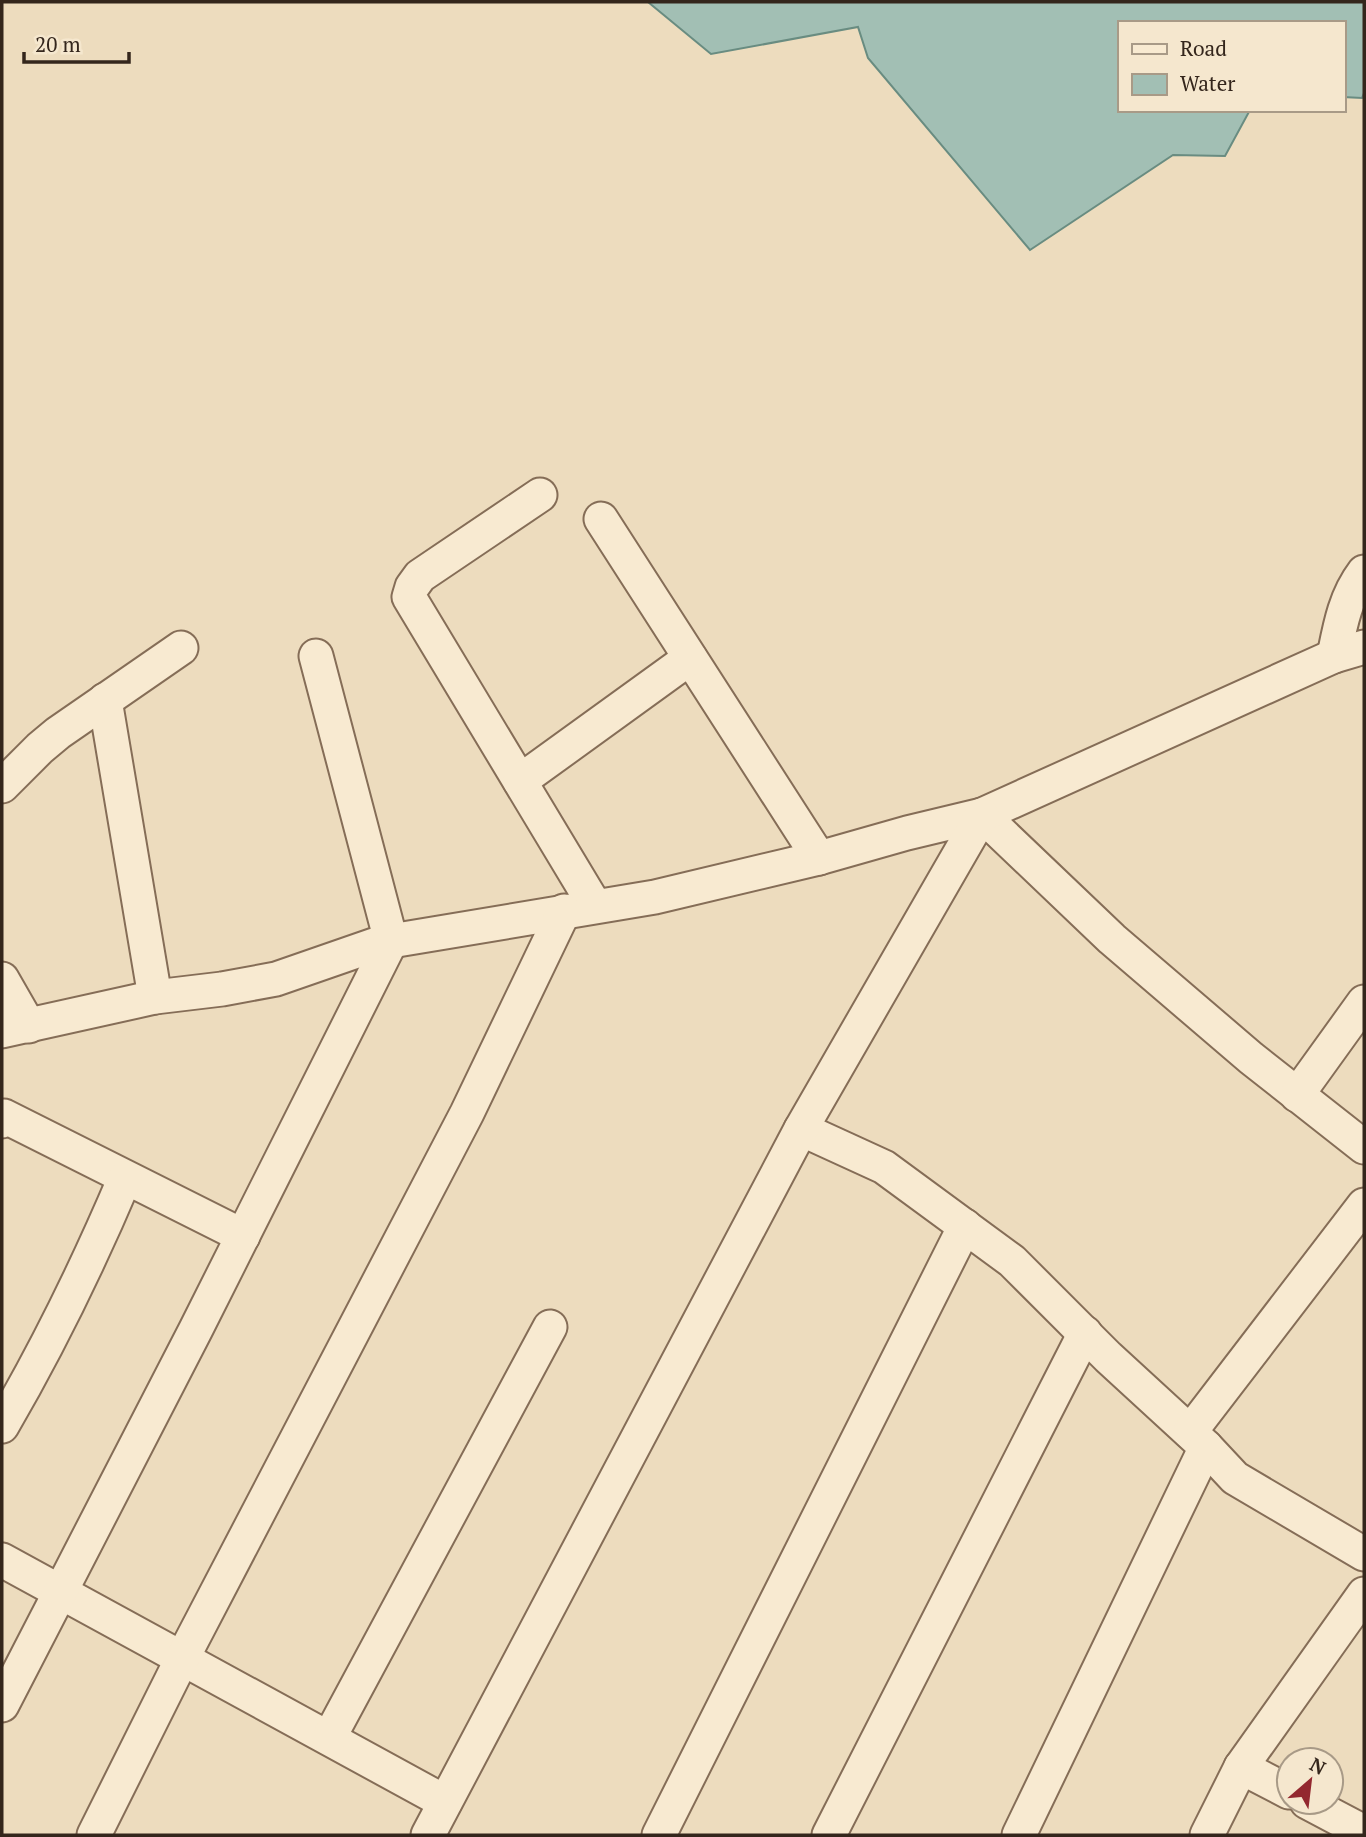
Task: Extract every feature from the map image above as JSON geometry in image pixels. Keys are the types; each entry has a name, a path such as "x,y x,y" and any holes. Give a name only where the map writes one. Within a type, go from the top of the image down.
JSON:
{"street":[{"path":"540,495 420,576 409,597 520,781 580,909"},
{"path":"601,519 820,858"},
{"path":"2,979 15,1028 155,997 276,979 391,941 655,897 820,858 907,832 982,815 1349,651 1343,613 1364,572"},
{"path":"2,786 40,747 181,648"},
{"path":"2,1705 391,941 316,656"},
{"path":"520,781 690,658"},
{"path":"105,701 155,997"},
{"path":"982,815 1112,939 1297,1095 1364,1147"},
{"path":"428,1835 801,1129 982,815"},
{"path":"94,1835 183,1657 467,1113 580,909"},
{"path":"1297,1095 1364,1002"},
{"path":"2,1121 4,1116 243,1236"},
{"path":"801,1129 884,1167 1012,1261 1236,1478 1364,1554"},
{"path":"2,1426 32,1374 125,1178"},
{"path":"1019,1835 1198,1440 1364,1205"},
{"path":"659,1835 965,1226"},
{"path":"329,1738 550,1327"},
{"path":"829,1835 1085,1333"},
{"path":"2,1560 445,1802"},
{"path":"1207,1835 1241,1767 1364,1594"},
{"path":"1241,1767 1275,1785"},
{"path":"1334,1816 1364,1832"}],"water":[{"path":"648,2 1364,2 1362,98 1345,97 1345,21 1118,21 1118,112 1249,112 1225,156 1173,155 1030,250 868,58 858,27 711,54"}]}
